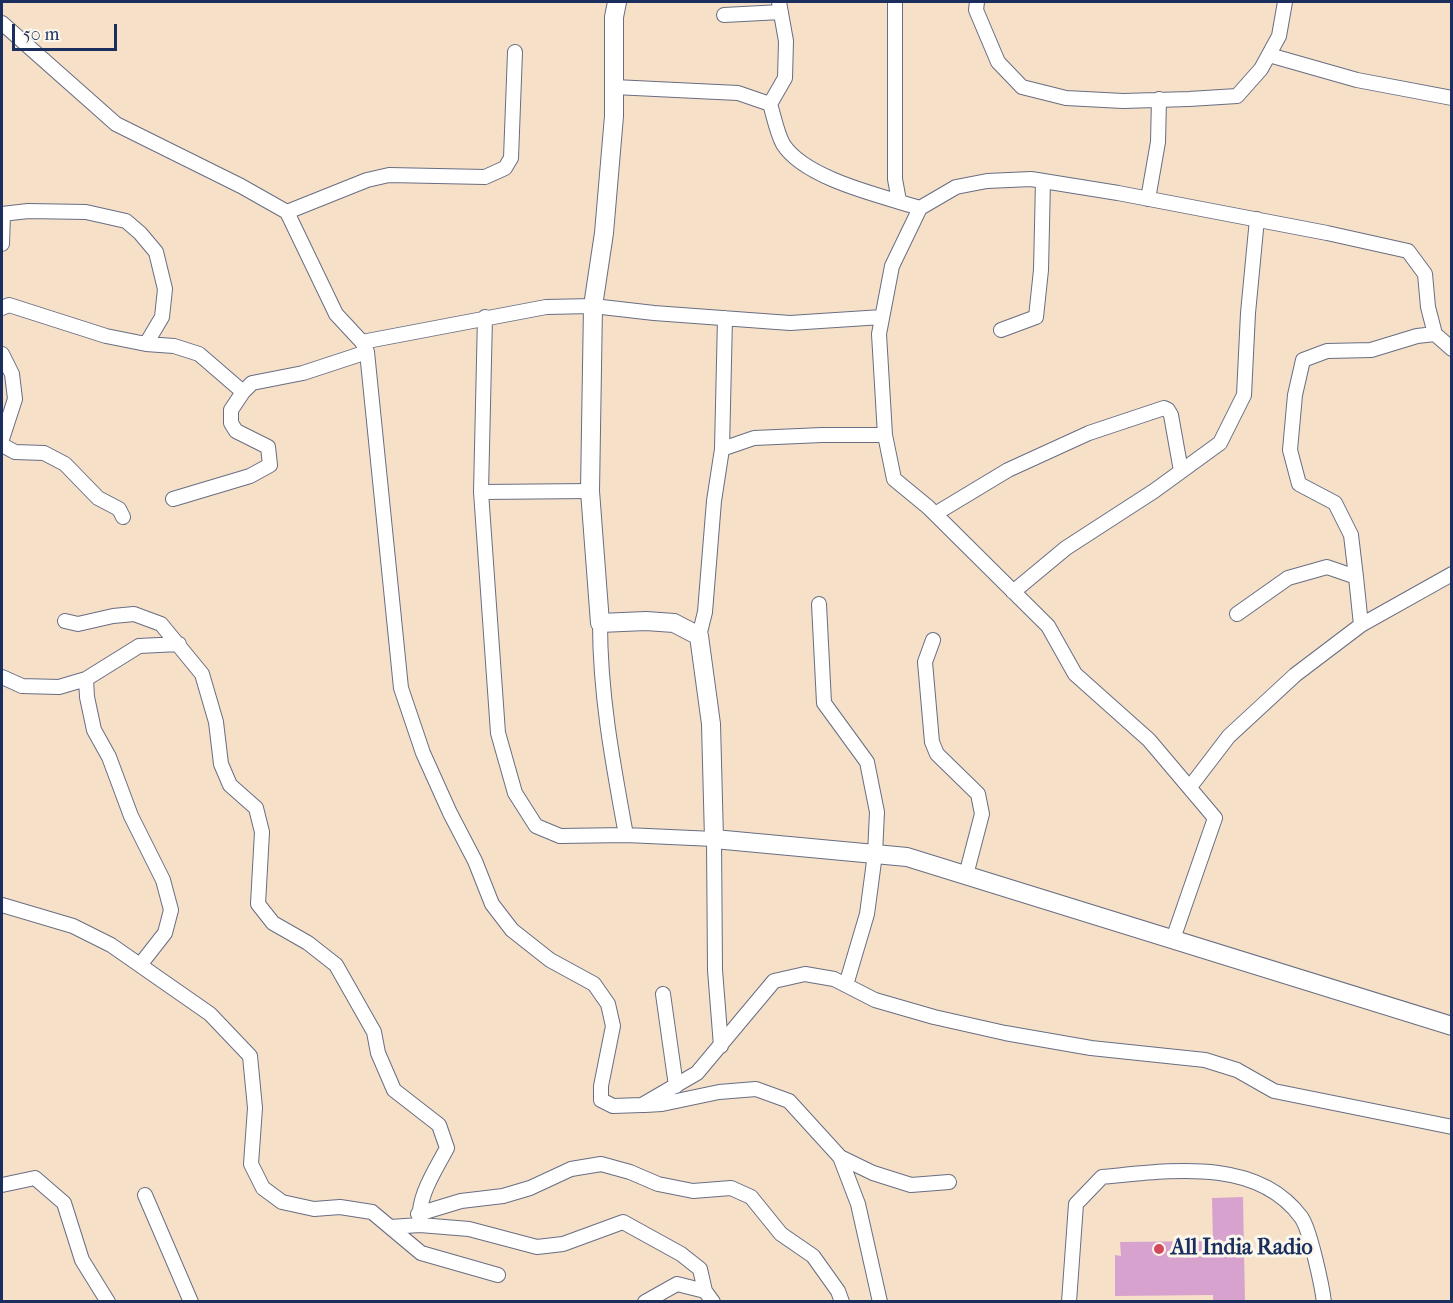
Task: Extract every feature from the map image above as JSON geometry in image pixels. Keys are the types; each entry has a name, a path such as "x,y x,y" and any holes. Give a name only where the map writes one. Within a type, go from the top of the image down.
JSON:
{"street":[{"path":"617,2 614,17 614,116 604,232 593,306 590,491 600,623 600,666 607,732 626,835"},
{"path":"895,2 896,179 899,201"},
{"path":"977,2 976,10 998,63 1022,87 1066,98 1123,101 1236,96 1261,69 1279,36 1285,2"},
{"path":"724,15 780,7 786,41 785,78 770,104 783,144 802,164 844,184 920,208"},
{"path":"2,23 116,124 241,186 287,212 336,314 365,347 402,688 423,753 475,861 492,904 512,930 550,960 594,984 608,1004 613,1026 601,1086 601,1100 613,1106 662,1104 719,1092 756,1089 789,1101 840,1157 858,1204 880,1302"},
{"path":"287,212 367,180 389,175 485,177 505,168 511,158 515,52"},
{"path":"1269,55 1357,81 1452,98"},
{"path":"614,87 738,93 770,104"},
{"path":"1148,199 1158,142 1159,99"},
{"path":"1173,939 1215,818 1149,740 1076,674 1048,626 935,514 894,479 885,435 879,334 892,266 920,208 956,187 987,181 1031,179 1257,219 1408,251 1425,274 1428,307 1435,334 1452,349"},
{"path":"1001,330 1036,317 1041,270 1043,181"},
{"path":"2,244 2,214 86,212 126,221 156,252 165,289 162,318 146,344"},
{"path":"1013,592 1066,548 1154,491 1220,443 1244,395 1248,313 1257,219"},
{"path":"2,308 9,305 106,336 146,344 174,346 199,354 243,392"},
{"path":"173,499 250,476 270,465 268,447 236,431 231,423 231,410 252,383 303,373 365,347 485,317 546,307 593,306 654,314 790,323 882,317"},
{"path":"485,317 481,492 498,733 515,793 536,826 560,836 626,835 714,839 907,857 1452,1026"},
{"path":"721,1046 715,970 711,724 699,636 705,612 714,501 722,449 725,318"},
{"path":"1361,625 1351,535 1335,503 1299,484 1290,450 1295,395 1303,360 1327,351 1371,350 1417,336 1435,334"},
{"path":"2,354 12,374 15,399 3,430"},
{"path":"935,514 1018,465 1089,433 1164,408 1171,415 1181,471"},
{"path":"722,449 754,438 885,435"},
{"path":"2,445 15,452 44,453 64,464 98,498 119,509 123,517"},
{"path":"481,492 590,491"},
{"path":"1237,614 1288,578 1327,567 1356,577"},
{"path":"1190,787 1229,736 1295,675 1361,625 1452,574"},
{"path":"819,604 824,704 867,762 877,812 875,854 867,914 846,985"},
{"path":"65,621 78,624 134,614 161,624 202,674 216,722 221,764 230,785 256,808 262,832 258,904 273,923 308,943 336,965 374,1032 378,1053 394,1090 438,1125 447,1148 427,1186 419,1219"},
{"path":"600,623 674,622 699,636"},
{"path":"933,640 925,662 932,742 937,754 978,794 982,814 966,875"},
{"path":"2,677 22,686 59,687 86,679 139,646 179,644"},
{"path":"86,679 87,697 94,730 109,757 131,816 163,880 171,910 165,933 140,964"},
{"path":"2,905 73,926 111,945 210,1014 250,1056 255,1108 251,1164 263,1188 282,1202 314,1209 340,1207 372,1212 421,1253 498,1275"},
{"path":"642,1105 698,1073 774,981 805,974 834,979 875,1000 934,1017 1005,1033 1091,1048 1205,1060 1237,1070 1274,1091 1452,1127"},
{"path":"663,994 676,1086"},
{"path":"840,1157 873,1173 911,1185 950,1182"},
{"path":"390,1227 419,1219 461,1201 503,1196 530,1188 571,1169 601,1164 630,1172 658,1184 693,1191 730,1188 751,1197 781,1234 813,1256 838,1291 843,1302"},
{"path":"1069,1302 1076,1204 1102,1177 1172,1171 1236,1175 1274,1191 1302,1218 1322,1283 1324,1302"},
{"path":"2,1185 35,1178 64,1203 82,1260 108,1302"},
{"path":"145,1195 191,1302"},
{"path":"419,1219 537,1247 563,1244 623,1222 681,1254 700,1269 709,1296"},
{"path":"645,1302 677,1284 709,1296"}],"building":[{"name":"All India Radio","path":"1243,1197 1245,1302 1213,1302 1213,1295 1115,1296 1115,1255 1121,1256 1120,1242 1213,1241 1212,1198"}],"place":[{"name":"All India Radio","path":"1159,1249"}]}
